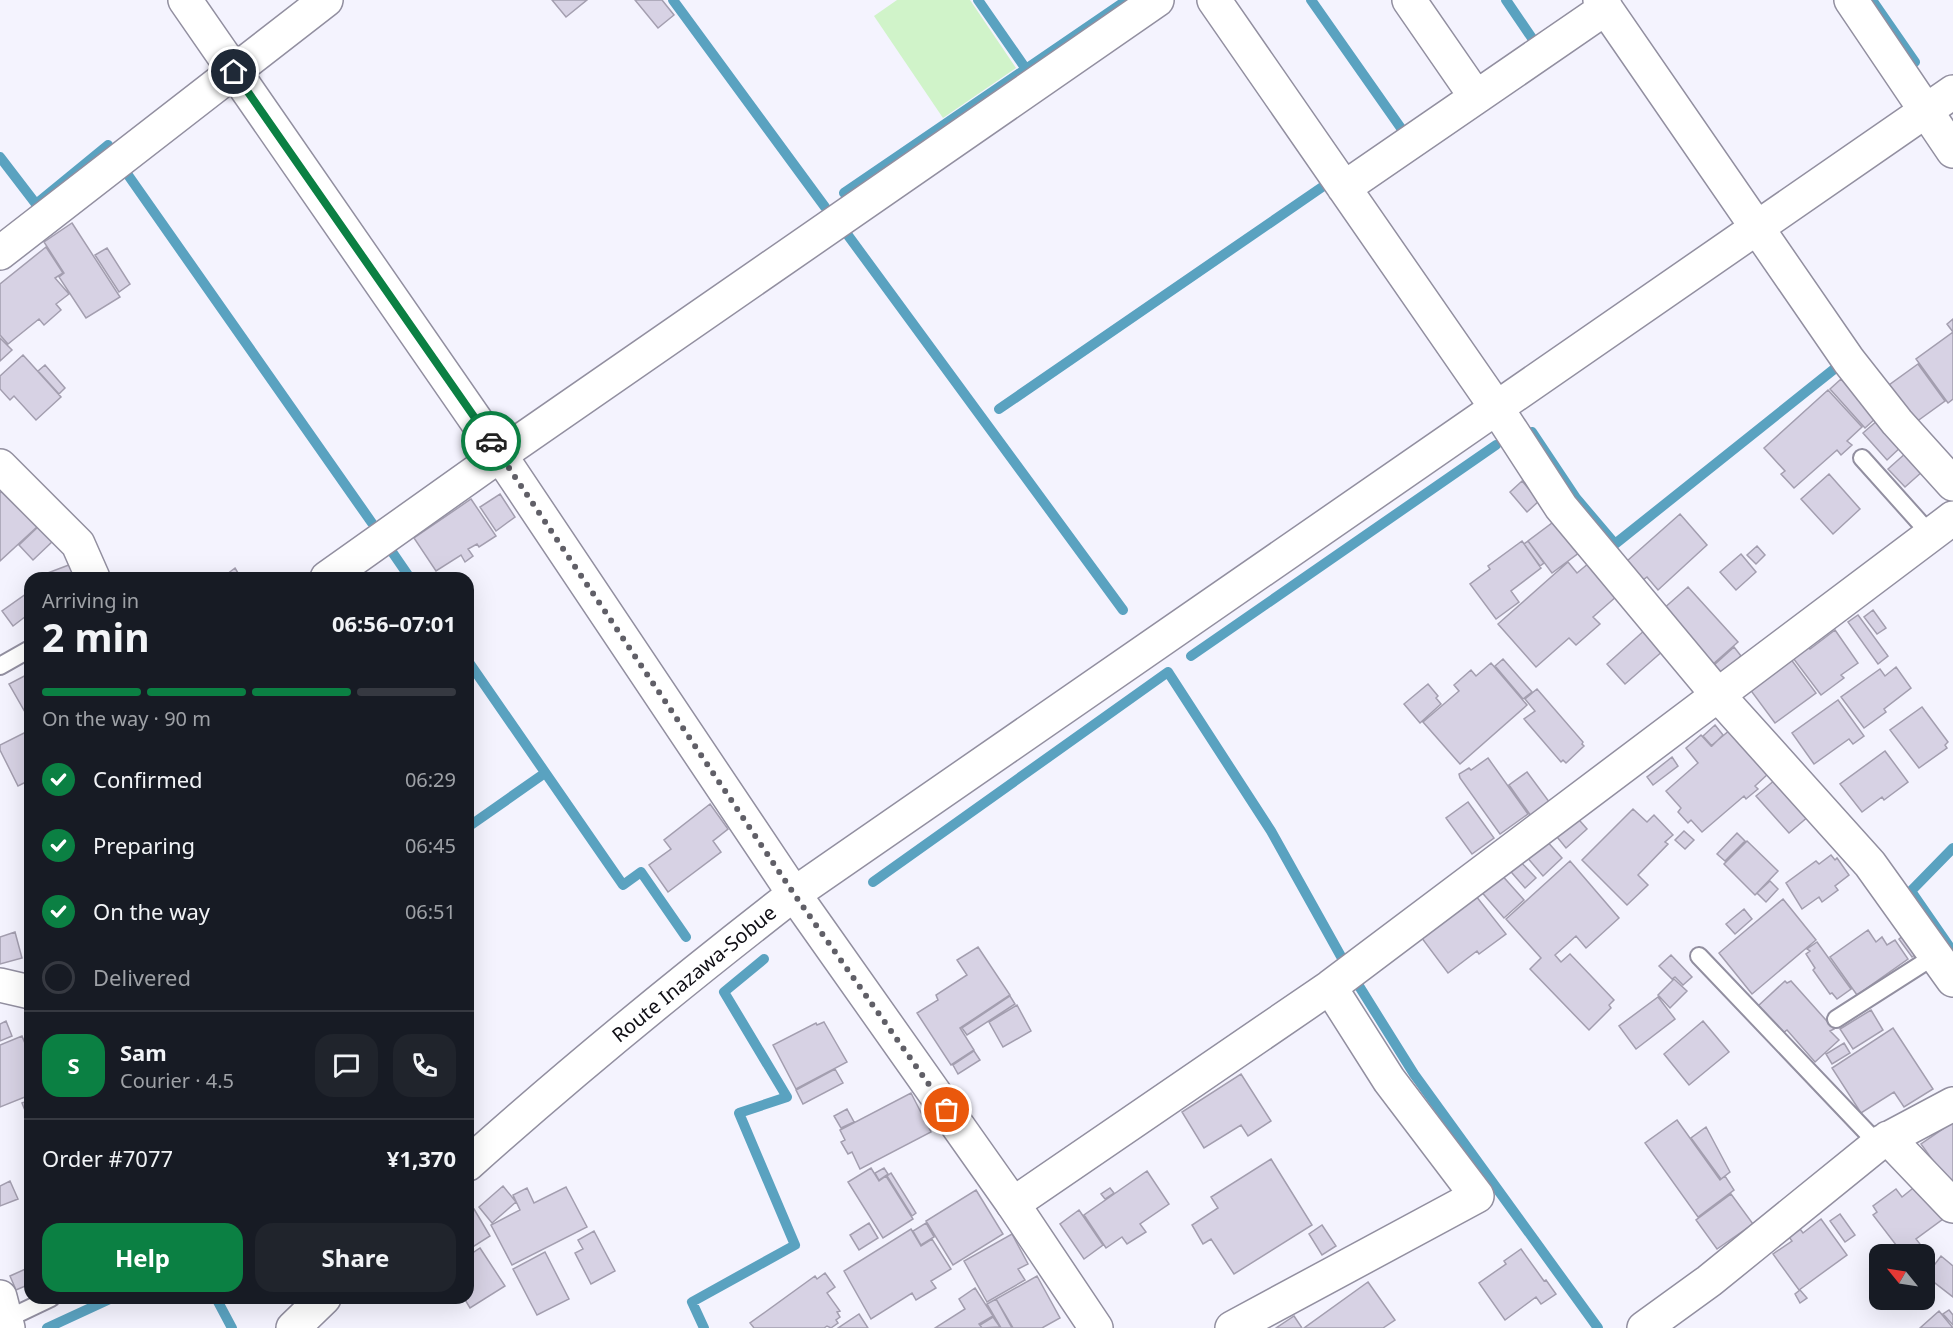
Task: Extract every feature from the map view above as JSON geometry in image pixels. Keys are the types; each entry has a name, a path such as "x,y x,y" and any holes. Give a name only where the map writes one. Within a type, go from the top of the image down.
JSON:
{"street":[{"path":"185,0 500,454 794,894 1953,92"},
{"path":"0,253 326,0"},
{"path":"335,572 500,454 1157,0"},
{"path":"1214,0 1496,407 1561,507 1717,694 1870,864 1944,967"},
{"path":"1409,0 1476,97"},
{"path":"1851,0 1953,151"},
{"path":"1344,188 1476,97 1603,4 1849,361 1897,422 1953,484"},
{"path":"0,466 78,544 90,572"},
{"path":"1013,1204 1330,987 1942,526"},
{"name":"Route Inazawa-Sobue","path":"474,1159 666,994 794,894 1013,1204 1096,1328"},
{"path":"0,985 24,991"},
{"path":"1232,1328 1477,1196 1389,1080 1330,987"},
{"path":"1644,1328 1709,1281 1883,1141 1953,1104"},
{"path":"1883,1141 1953,1206"},
{"path":"293,1328 318,1304"}],"lane":[{"path":"1862,458 1942,526"},
{"path":"0,666 24,652"},
{"path":"1699,956 1883,1141"},
{"path":"1836,1019 1944,967"},
{"path":"5,1314 34,1304"}],"green space":[{"path":"897,0 970,0 1016,68 943,118 874,16"}],"building":[{"path":"552,0 587,0 566,17"},
{"path":"635,0 662,0 674,15 658,28"},
{"path":"72,223 120,297 86,318 59,277 64,273 44,242"},
{"path":"46,247 63,273 55,278 69,294 56,304 61,310 44,325 39,319 8,344 0,335 0,284"},
{"path":"107,248 130,284 119,292 95,255"},
{"path":"1953,319 1953,332 1947,324"},
{"path":"1953,332 1953,399 1948,403 1916,359"},
{"path":"0,338 12,350 0,361"},
{"path":"23,355 61,397 36,420 14,396 10,400 0,389 0,376"},
{"path":"1918,364 1945,401 1916,422 1889,385"},
{"path":"45,365 65,388 59,394 38,371"},
{"path":"1841,379 1876,418 1865,428 1830,389"},
{"path":"1828,390 1862,427 1847,441 1852,445 1841,455 1837,450 1794,488 1781,474 1785,471 1764,448"},
{"path":"1878,420 1902,446 1887,460 1863,433"},
{"path":"1907,452 1923,471 1905,487 1888,469"},
{"path":"1829,474 1860,509 1833,534 1801,499"},
{"path":"1522,481 1539,501 1527,512 1510,492"},
{"path":"4,490 38,526 0,561 0,493"},
{"path":"500,494 515,517 496,531 480,507"},
{"path":"471,499 496,536 479,547 477,544 468,549 473,556 465,562 461,555 436,571 414,538"},
{"path":"1680,514 1707,545 1658,590 1647,577 1643,580 1627,561"},
{"path":"1556,520 1580,552 1552,573 1528,541"},
{"path":"40,525 54,540 33,560 19,545"},
{"path":"1522,541 1541,568 1511,591 1519,602 1496,619 1470,584 1490,569 1488,566"},
{"path":"1528,541 1544,563 1540,566 1524,544"},
{"path":"1757,546 1765,555 1756,564 1747,555"},
{"path":"1741,554 1756,572 1736,590 1720,572"},
{"path":"1568,562 1577,573 1589,563 1617,596 1593,617 1600,624 1576,645 1569,638 1536,667 1498,624"},
{"path":"74,563 78,572 50,572"},
{"path":"1688,587 1738,642 1712,665 1662,610"},
{"path":"24,595 24,618 13,626 2,611"},
{"path":"1873,610 1886,628 1877,634 1864,617"},
{"path":"1858,615 1888,656 1878,664 1848,622"},
{"path":"1646,629 1664,650 1625,684 1607,664"},
{"path":"1835,630 1858,663 1841,675 1844,678 1821,695 1793,658 1808,647 1810,649"},
{"path":"1734,647 1741,656 1721,675 1713,666"},
{"path":"1790,658 1816,693 1775,723 1749,688"},
{"path":"1503,659 1532,692 1523,699 1495,666"},
{"path":"1491,663 1527,705 1460,764 1423,722 1459,691 1454,685 1471,670 1476,676"},
{"path":"1896,667 1911,688 1884,709 1886,712 1864,728 1841,697 1880,669 1885,676"},
{"path":"24,676 24,710 9,684"},
{"path":"1428,684 1438,696 1436,698 1441,704 1420,723 1404,704"},
{"path":"1537,689 1583,742 1584,746 1566,763 1563,760 1561,762 1524,719 1535,711 1525,699"},
{"path":"1838,700 1864,736 1853,744 1849,739 1814,764 1792,733"},
{"path":"1922,707 1948,742 1945,745 1947,748 1919,768 1890,730"},
{"path":"1715,725 1723,735 1712,746 1703,736"},
{"path":"1731,729 1769,773 1755,786 1758,789 1746,799 1744,796 1702,832 1691,820 1688,823 1678,812 1681,808 1666,791 1698,763 1686,748 1701,735 1711,746"},
{"path":"24,733 24,783 18,786 0,750 0,745"},
{"path":"1885,751 1908,782 1884,800 1882,797 1862,812 1840,784"},
{"path":"1672,757 1678,766 1653,785 1647,777"},
{"path":"1488,758 1528,814 1500,834 1459,774 1469,768 1471,770"},
{"path":"1527,772 1550,803 1531,816 1509,785"},
{"path":"1776,779 1809,816 1789,833 1756,796"},
{"path":"1468,802 1494,838 1472,854 1446,818"},
{"path":"710,804 728,829 713,841 721,852 668,892 649,865 671,849 664,840"},
{"path":"1633,809 1647,822 1654,815 1673,835 1665,842 1668,844 1638,875 1648,885 1627,905 1582,860"},
{"path":"1573,813 1587,829 1566,848 1553,832"},
{"path":"1684,831 1694,840 1685,849 1675,840"},
{"path":"1737,833 1745,841 1725,861 1717,854"},
{"path":"1545,839 1562,858 1543,876 1526,856"},
{"path":"1747,841 1778,871 1755,895 1724,864"},
{"path":"1831,855 1835,860 1837,858 1849,875 1835,886 1838,890 1822,902 1819,897 1802,909 1786,883 1816,861 1819,864"},
{"path":"1516,857 1536,878 1525,888 1506,866"},
{"path":"1570,861 1619,918 1586,948 1576,936 1555,955 1561,962 1570,954 1614,1000 1609,1005 1611,1008 1589,1030 1530,969 1541,958 1506,919"},
{"path":"1499,872 1524,900 1504,918 1479,889"},
{"path":"1770,881 1778,889 1766,902 1757,893"},
{"path":"1472,891 1506,934 1479,954 1477,951 1448,973 1418,933"},
{"path":"1783,899 1816,940 1752,994 1719,953"},
{"path":"1744,909 1752,919 1735,934 1726,924"},
{"path":"1868,930 1876,942 1882,937 1887,945 1895,940 1908,959 1857,995 1830,957"},
{"path":"15,932 22,958 0,964 0,937"},
{"path":"1906,933 1919,952 1912,957 1899,939"},
{"path":"1817,942 1851,989 1837,999 1832,993 1830,994 1813,970 1815,968 1806,954 1810,951 1807,949"},
{"path":"978,947 1010,995 960,1028 974,1050 951,1065 917,1013 938,1000 936,995 967,975 957,960"},
{"path":"1671,955 1692,977 1683,985 1675,977 1672,979 1659,966"},
{"path":"1674,979 1687,991 1670,1008 1658,995"},
{"path":"1785,981 1787,983 1791,981 1834,1029 1830,1031 1839,1040 1815,1062 1787,1030 1783,1033 1758,1006"},
{"path":"1010,996 1015,1004 967,1035 962,1028"},
{"path":"1658,997 1675,1019 1636,1049 1619,1026"},
{"path":"1017,1005 1031,1031 1003,1047 989,1022"},
{"path":"1871,1010 1883,1030 1853,1049 1840,1029"},
{"path":"6,1021 12,1036 0,1041 0,1024"},
{"path":"1703,1021 1729,1052 1689,1085 1664,1054"},
{"path":"824,1022 847,1062 796,1089 773,1045 816,1023 817,1025"},
{"path":"1893,1028 1933,1089 1904,1107 1894,1092 1861,1113 1832,1068"},
{"path":"22,1036 24,1041 24,1097 0,1107 0,1045"},
{"path":"1844,1043 1850,1053 1832,1064 1826,1054"},
{"path":"974,1051 980,1060 958,1074 953,1065"},
{"path":"835,1069 843,1083 803,1104 796,1090"},
{"path":"1241,1074 1271,1121 1248,1136 1241,1125 1204,1148 1182,1112"},
{"path":"911,1093 931,1132 860,1169 852,1152 848,1154 841,1142 845,1140 840,1130"},
{"path":"847,1109 854,1122 841,1128 834,1116"},
{"path":"1677,1120 1720,1180 1725,1176 1734,1190 1698,1217 1645,1143"},
{"path":"1953,1122 1953,1180 1949,1183 1921,1144"},
{"path":"1706,1127 1730,1172 1721,1179 1691,1138"},
{"path":"1271,1159 1312,1225 1234,1274 1211,1239 1203,1244 1192,1225 1218,1208 1211,1197"},
{"path":"871,1168 879,1181 886,1176 913,1219 883,1238 848,1182"},
{"path":"884,1168 888,1174 879,1180 875,1173"},
{"path":"1147,1171 1169,1204 1140,1224 1146,1232 1127,1244 1122,1237 1106,1248 1084,1215"},
{"path":"891,1173 916,1213 912,1216 887,1176"},
{"path":"10,1181 18,1199 0,1206 0,1186"},
{"path":"1917,1185 1943,1219 1916,1239 1920,1244 1895,1244 1873,1215 1877,1212 1873,1206 1896,1189 1902,1197"},
{"path":"503,1186 516,1202 492,1223 479,1207"},
{"path":"566,1187 587,1227 512,1265 491,1225 520,1210 513,1195 527,1188 534,1203"},
{"path":"1110,1188 1114,1193 1105,1199 1101,1194"},
{"path":"976,1190 1003,1234 953,1265 926,1221"},
{"path":"1731,1194 1753,1224 1717,1249 1696,1220"},
{"path":"474,1209 490,1236 474,1246"},
{"path":"1079,1210 1103,1245 1084,1259 1060,1224"},
{"path":"1840,1214 1855,1235 1845,1242 1830,1221"},
{"path":"1821,1219 1847,1255 1799,1290 1773,1254 1792,1241 1789,1237 1800,1229 1803,1233"},
{"path":"869,1223 878,1238 859,1250 850,1235"},
{"path":"926,1223 934,1237 921,1245 913,1231"},
{"path":"1322,1225 1336,1246 1322,1255 1309,1234"},
{"path":"911,1229 921,1246 932,1239 951,1269 931,1281 936,1288 916,1300 912,1293 871,1319 844,1271"},
{"path":"594,1231 615,1271 591,1284 575,1253 583,1249 578,1240"},
{"path":"1012,1234 1028,1264 1018,1269 1025,1280 987,1302 964,1261"},
{"path":"480,1248 505,1286 470,1308 468,1304 474,1304 474,1252"},
{"path":"1521,1249 1556,1294 1541,1304 1536,1297 1505,1320 1479,1283 1506,1264 1504,1261"},
{"path":"545,1252 569,1299 537,1315 513,1269"},
{"path":"1941,1256 1953,1266 1953,1297 1935,1283 1935,1264"},
{"path":"24,1270 24,1287 16,1290 10,1276"},
{"path":"825,1273 835,1287 827,1293 840,1311 837,1312 840,1317 836,1320 838,1323 831,1328 827,1326 824,1328 754,1328 750,1323 815,1276 817,1279"},
{"path":"1037,1276 1060,1318 1042,1328 1013,1328 996,1299"},
{"path":"1368,1282 1395,1320 1383,1328 1304,1328"},
{"path":"975,1288 993,1316 979,1324 982,1328 935,1328 965,1309 959,1299"},
{"path":"1800,1290 1807,1298 1800,1303 1795,1294"},
{"path":"996,1299 1012,1328 1001,1328 987,1304"},
{"path":"1949,1310 1953,1315 1953,1325 1943,1314"},
{"path":"1939,1311 1953,1328 1920,1328"},
{"path":"859,1314 868,1328 838,1328"},
{"path":"1294,1316 1302,1328 1276,1328"},
{"path":"993,1317 1000,1327 982,1328 980,1325"}],"waterway":[{"path":"673,0 825,207"},
{"path":"978,0 1026,69"},
{"path":"844,193 1127,0"},
{"path":"1311,0 1403,131"},
{"path":"1506,0 1534,41"},
{"path":"1872,0 1915,62"},
{"path":"0,157 36,204 108,145"},
{"path":"128,175 372,523"},
{"path":"999,409 1328,183"},
{"path":"847,234 1123,610"},
{"path":"1532,432 1576,498 1615,544 1838,366"},
{"path":"1191,656 1496,445"},
{"path":"388,546 406,572"},
{"path":"474,670 623,885 641,872 686,937"},
{"path":"873,882 1168,672 1271,831 1343,960"},
{"path":"474,823 545,773"},
{"path":"1951,949 1911,891 1953,848"},
{"path":"704,1328 692,1302 795,1245 739,1113 787,1097 724,992 764,959"},
{"path":"1359,986 1414,1074 1598,1328"},
{"path":"47,1328 99,1304"},
{"path":"219,1304 232,1328"}],"way so far":[{"path":"491,441 794,894 947,1110"}],"route":[{"path":"234,72 491,441"}]}
